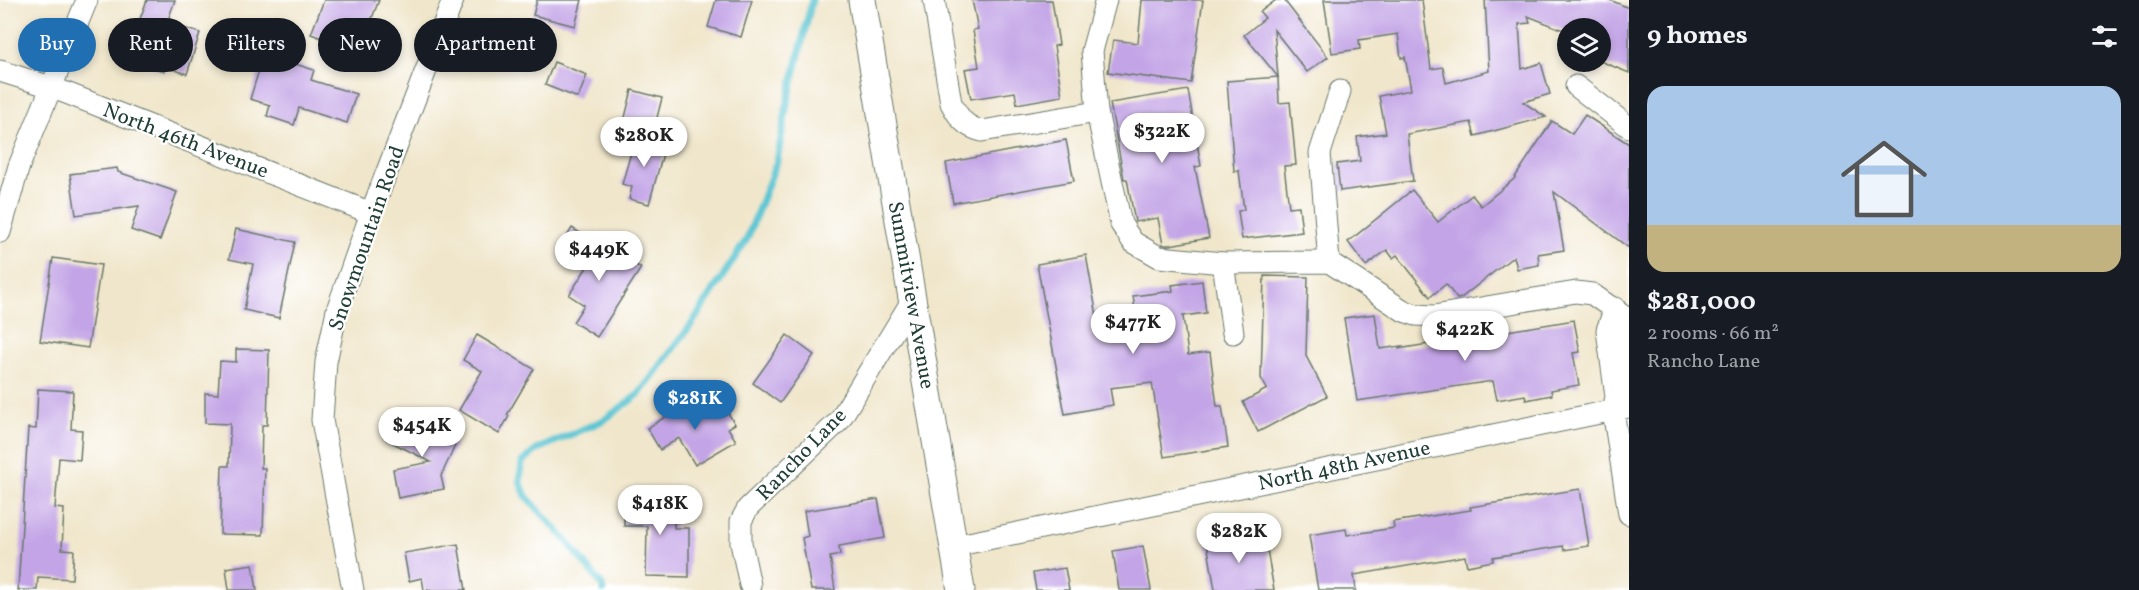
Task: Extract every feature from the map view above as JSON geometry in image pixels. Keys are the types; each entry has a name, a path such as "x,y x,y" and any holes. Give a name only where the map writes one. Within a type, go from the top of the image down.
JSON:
{"main road":[{"name":"Summitview Avenue","path":"862,0 962,590"}],"street":[{"path":"0,232 19,166 87,0"},
{"name":"Snowmountain Road","path":"353,590 322,420 326,362 337,310 371,213 453,0"},
{"path":"934,0 951,103 957,116 969,128 982,131 1097,112"},
{"path":"1106,0 1092,51 1097,112 1121,224 1132,242 1159,257 1224,263 1329,262 1404,311 1416,315 1434,316 1576,292 1592,294 1622,314"},
{"name":"North 46th Avenue","path":"0,71 51,87 371,213"},
{"path":"1576,86 1629,127"},
{"path":"1329,262 1320,153 1340,91"},
{"path":"1224,263 1233,333"},
{"name":"Rancho Lane","path":"750,585 741,543 741,521 748,508 839,421 913,299"},
{"path":"1622,314 1629,387"},
{"path":"1622,314 1607,330 1616,397 1621,408 1629,514"},
{"name":"North 48th Avenue","path":"954,546 1621,408"}],"building":[{"path":"147,0 175,0 169,18 140,18"},
{"path":"324,0 379,0 372,18 318,18 318,37 311,34"},
{"path":"537,0 582,0 575,26 557,21 557,18 533,15"},
{"path":"716,0 752,0 741,37 708,27"},
{"path":"972,0 1052,0 1059,45 1054,46 1062,96 1017,104 1015,92 971,99 965,69 979,67 973,30 978,29"},
{"path":"1142,0 1203,0 1191,83 1108,72 1113,40 1138,43"},
{"path":"1276,0 1284,0 1328,57 1307,72 1274,30 1278,77 1244,35 1265,18 1260,12"},
{"path":"1324,0 1422,0 1431,69 1443,67 1446,83 1489,71 1485,0 1610,0 1629,8 1629,73 1611,66 1611,18 1557,18 1557,28 1528,16 1530,23 1519,24 1522,69 1541,63 1550,94 1523,102 1546,117 1475,136 1471,122 1407,134 1413,181 1340,191 1337,164 1360,161 1357,137 1386,133 1379,96 1411,90 1405,57 1401,58 1398,34 1359,40 1360,49 1332,53"},
{"path":"193,31 200,33 193,55"},
{"path":"557,63 587,75 578,98 545,85 550,72 557,72"},
{"path":"306,67 314,70 311,80 356,94 347,123 299,108 294,125 267,116 270,105 250,99 258,72 306,72"},
{"path":"1278,77 1279,103 1290,102 1296,165 1284,166 1289,207 1299,206 1302,232 1242,239 1238,211 1244,210 1239,171 1234,171 1227,81"},
{"path":"632,90 662,98 653,133 623,125"},
{"path":"1188,90 1201,166 1195,167 1209,238 1163,245 1158,218 1135,222 1127,179 1124,179 1110,103"},
{"path":"1585,115 1629,144 1629,248 1554,192 1564,250 1538,254 1539,265 1517,269 1514,256 1457,299 1446,284 1430,297 1397,255 1393,258 1387,250 1366,266 1348,242 1412,190 1438,222 1472,195 1481,206 1514,179 1552,121 1572,134"},
{"path":"636,135 666,143 649,204 629,199 632,187 622,184"},
{"path":"1066,140 1074,181 953,203 946,163"},
{"path":"117,168 118,172 177,192 160,240 131,230 139,206 76,215 70,174"},
{"path":"572,228 619,258 621,256 641,268 597,337 573,322 584,305 569,295 589,264 561,246"},
{"path":"236,229 295,242 279,318 244,310 253,264 229,259"},
{"path":"1086,255 1098,322 1136,317 1133,296 1173,291 1172,285 1202,281 1206,313 1183,316 1188,355 1210,352 1217,406 1222,406 1228,447 1164,457 1152,383 1110,388 1113,405 1065,414 1037,264"},
{"path":"53,258 101,265 88,348 40,341"},
{"path":"1264,276 1308,277 1306,356 1327,396 1258,432 1243,402 1267,389 1261,378"},
{"path":"1375,314 1380,349 1402,346 1398,349 1574,320 1580,352 1573,353 1579,385 1551,390 1552,395 1526,400 1525,395 1497,400 1493,381 1357,401 1344,318"},
{"path":"477,335 534,369 507,415 509,416 499,434 459,410 482,371 463,360"},
{"path":"787,335 814,355 780,403 753,383"},
{"path":"236,349 269,350 267,425 262,425 261,468 265,468 263,535 220,534 222,466 229,466 230,424 205,423 205,393 218,394 220,361 236,362"},
{"path":"38,389 73,391 71,429 82,430 80,460 59,458 55,508 64,509 62,549 74,550 72,579 38,577 37,590 18,590 28,428 36,429"},
{"path":"687,404 695,417 716,405 723,405 735,424 728,428 736,441 695,465 679,438 660,450 647,428"},
{"path":"399,417 430,432 451,428 455,446 441,476 444,489 398,498 393,469 431,462 387,440"},
{"path":"1580,489 1589,546 1564,550 1563,546 1493,557 1493,561 1467,566 1465,556 1354,575 1356,590 1318,590 1309,535 1346,529 1347,535 1394,528 1393,522"},
{"path":"624,498 675,499 674,528 689,528 689,577 646,576 647,526 624,526"},
{"path":"878,499 885,538 839,546 840,555 830,557 835,590 811,590 802,538 808,536 804,511"},
{"path":"1237,531 1240,549 1266,544 1274,590 1215,590 1206,537"},
{"path":"458,544 466,590 424,590 422,578 409,581 404,553"},
{"path":"1143,546 1151,590 1119,590 1113,551"},
{"path":"253,564 257,590 229,590 226,568"},
{"path":"1065,568 1069,590 1036,590 1033,573"}],"waterway":[{"path":"603,590 602,585 566,540 526,496 520,481 522,462 538,449 604,420 639,394 691,325 747,239 777,161 787,105 812,0"}]}
